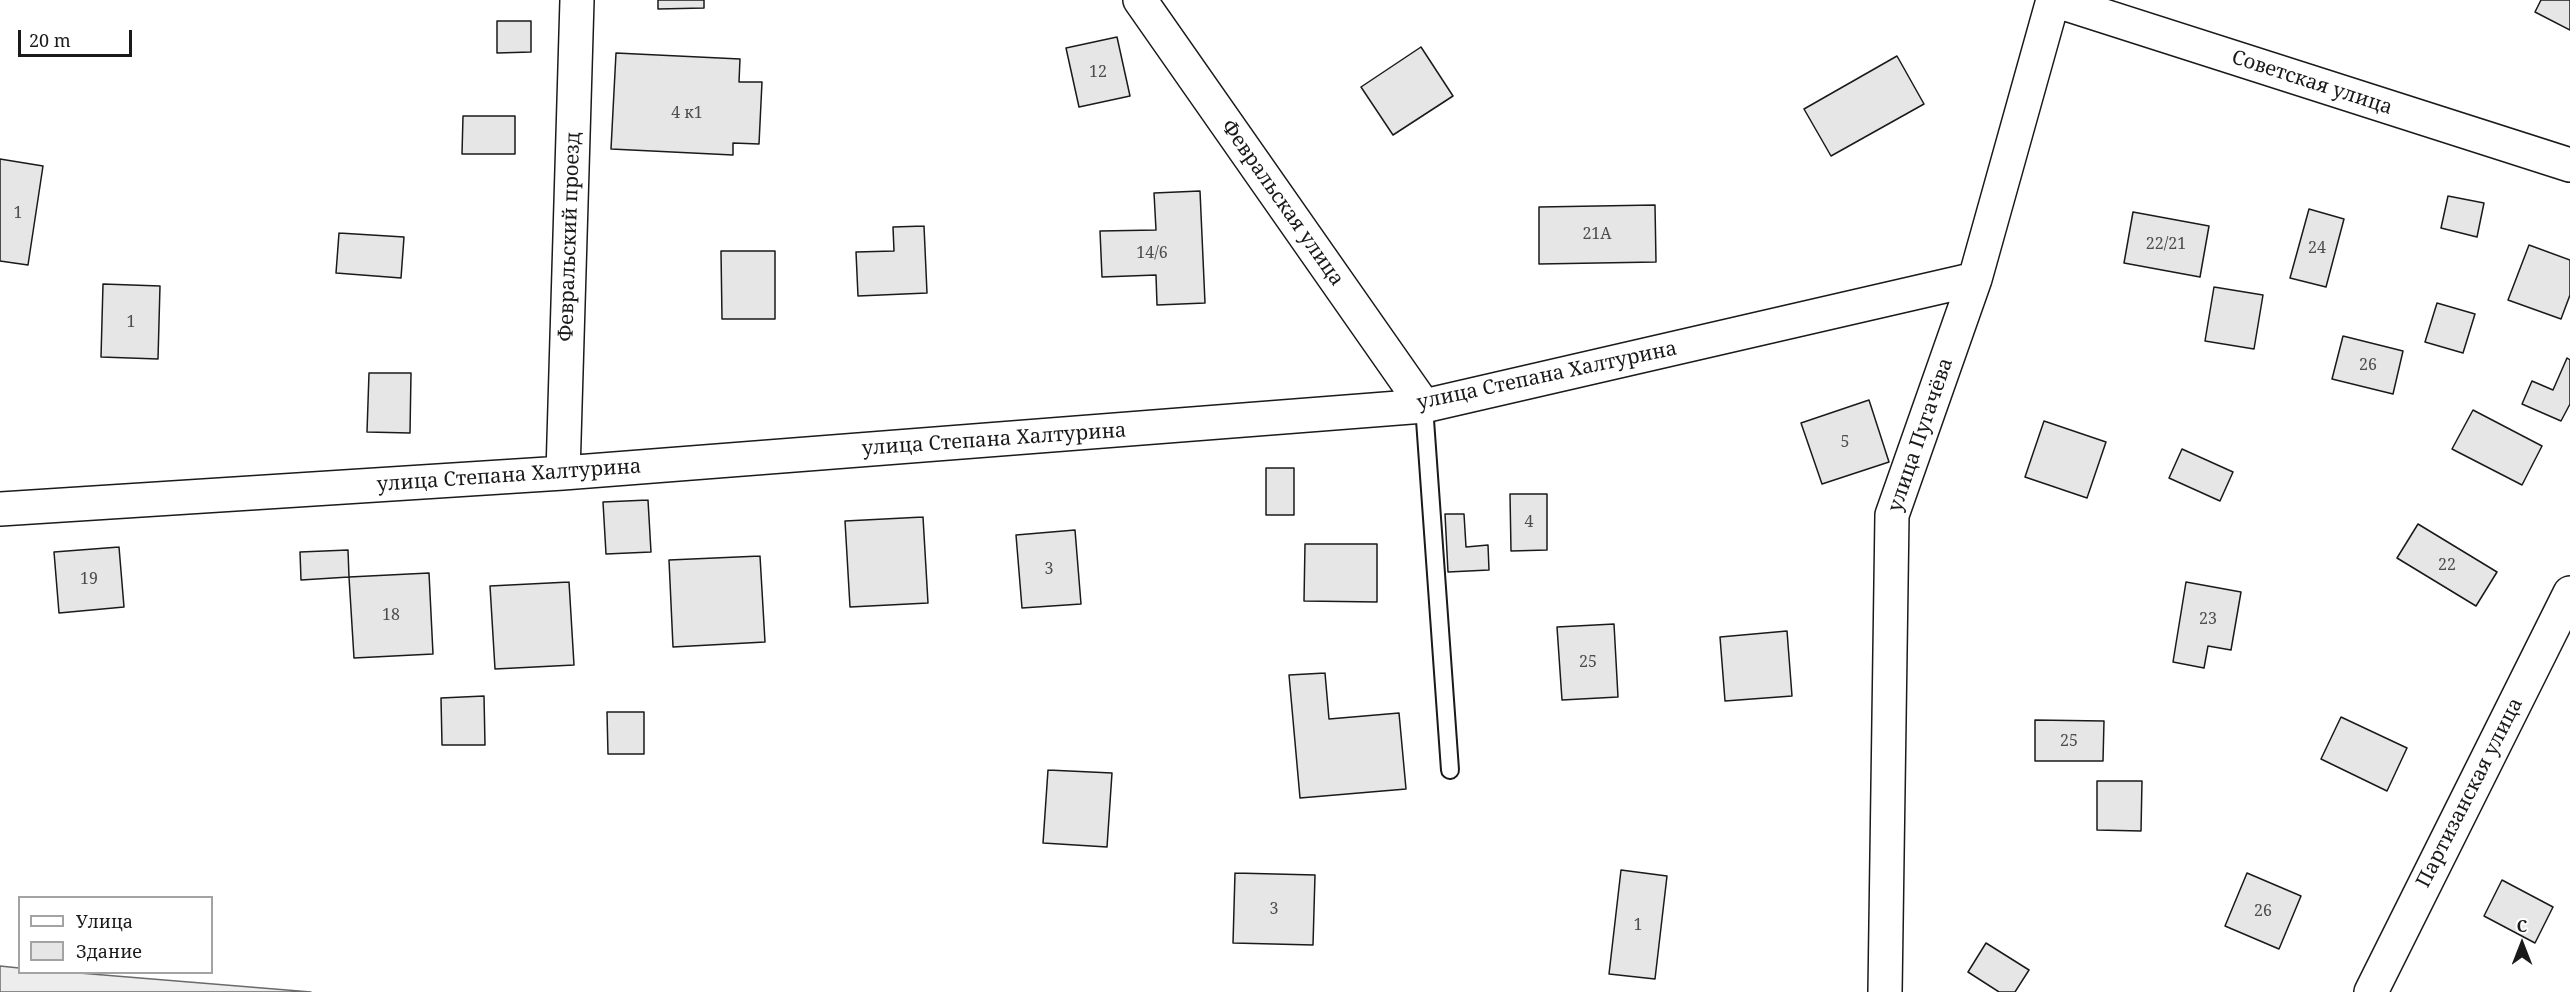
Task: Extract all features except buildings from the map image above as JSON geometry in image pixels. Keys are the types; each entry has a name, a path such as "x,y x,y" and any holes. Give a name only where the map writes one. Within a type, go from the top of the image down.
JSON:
{"street":[{"name":"Февральский проезд","path":"562,473 577,0"},
{"name":"Февральская улица","path":"1140,0 1424,406"},
{"name":"Советская улица","path":"2053,0 2570,165"},
{"name":"улица Пугачёва","path":"1885,992 1892,515 1975,279 2053,0"},
{"name":"улица Степана Халтурина","path":"0,509 562,473 1424,406 1975,279"},
{"name":"Партизанская улица","path":"2371,992 2570,593"}],"lane":[{"path":"1424,406 1450,770"}],"shaded area":[{"path":"0,966 18,968 18,974 91,974 311,992 0,992"}]}
